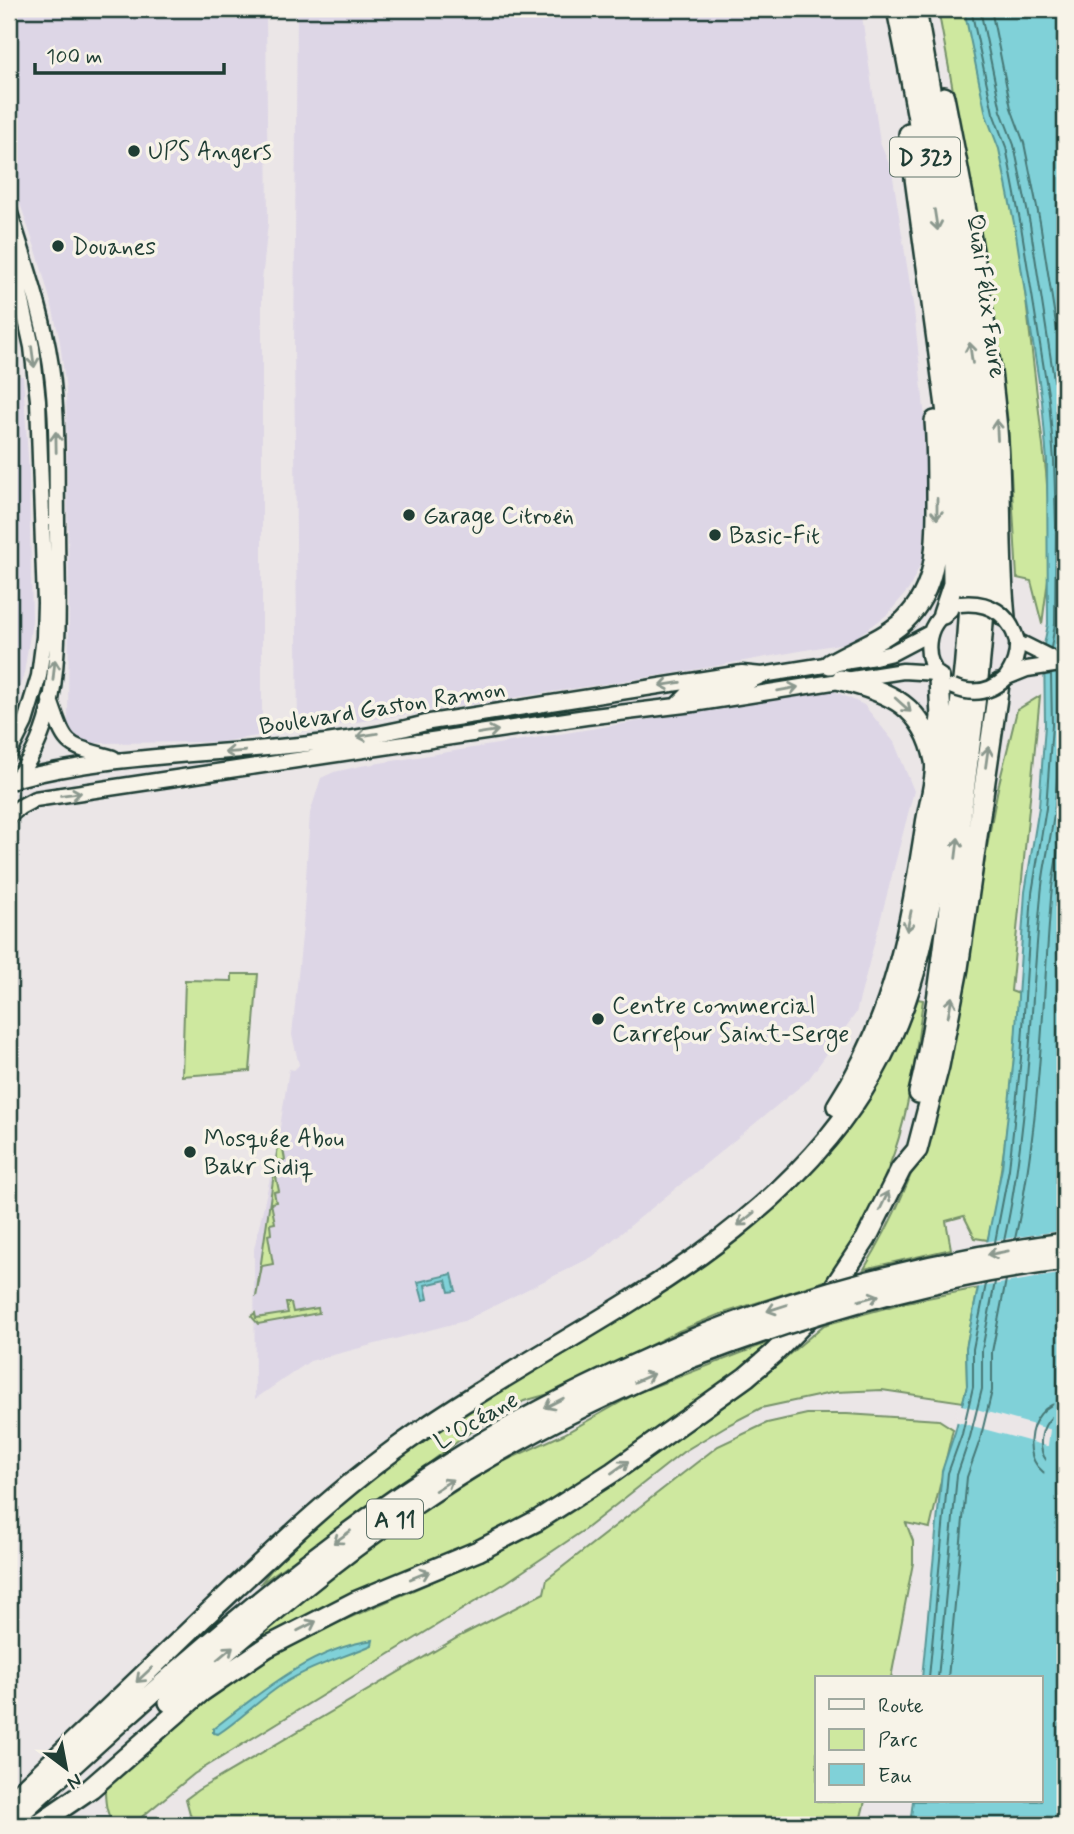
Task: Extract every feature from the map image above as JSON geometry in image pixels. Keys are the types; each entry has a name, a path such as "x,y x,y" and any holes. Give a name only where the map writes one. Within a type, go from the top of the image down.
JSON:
{"highway":[{"path":"891,9 891,32 907,122 950,440 953,584 964,600 976,699 937,989 922,1078 901,1169"},
{"name":"Quai Félix Faure","path":"897,9 932,191 962,393 970,467 964,600"},
{"path":"917,9 932,40 974,258 996,420 1006,617"},
{"name":"Quai Félix Faure","path":"917,9 960,268 980,416 986,522 964,600"},
{"path":"907,122 901,139 930,359 936,435 935,561 921,599 904,620 883,637 855,649 836,672 883,691 904,705 923,730 936,763"},
{"path":"9,1803 293,1533 364,1472 483,1388 615,1309 715,1244 754,1213 833,1132 876,1069 898,1024 912,984 931,903 961,702 964,600"},
{"path":"796,1172 805,1149 852,1082 887,1010 915,897 936,763 942,679"},
{"path":"36,1825 91,1788 135,1741 267,1647 357,1601 478,1551 538,1520 613,1472 746,1377 773,1354 825,1301 866,1239 901,1169 917,1150 939,1066 958,968 992,728 1002,681"},
{"name":"L’Océane","path":"36,1825 96,1768 135,1741 281,1606 431,1494 539,1429 752,1317 845,1287 943,1264 1065,1243"},
{"name":"L’Océane","path":"9,1823 162,1683 314,1557 419,1482 550,1405 685,1351 865,1299 964,1276 1065,1260"}],"main road":[{"path":"9,210 45,332 54,388 57,610 50,700 35,752 11,784"},
{"path":"9,242 30,338 38,400 45,603 39,676 25,722 9,754"},
{"path":"942,679 928,652 929,633 964,600 987,605 1006,617 1022,643 1063,665"},
{"name":"Boulevard Gaston Ramon","path":"9,816 35,799 676,706 836,672 892,653 929,633"},
{"path":"1002,681 1014,667 1022,643"},
{"name":"Boulevard Gaston Ramon","path":"11,784 72,767 121,760 303,746 406,729 430,722 742,673 762,675 903,671 942,679 966,692 983,691 1027,669 1063,665"},
{"name":"Boulevard Gaston Ramon","path":"676,706 690,694 748,682 762,675"},
{"path":"50,700 66,741 78,748 121,760"}],"shaded area":[{"path":"9,9 266,9 268,223 262,281 262,720 257,736 221,742 94,743 80,741 70,730 66,391 53,310 9,172"},
{"path":"297,9 861,9 880,143 892,171 914,310 930,468 930,521 923,559 909,589 888,614 850,642 682,672 298,731 294,349"},
{"path":"9,375 23,376 29,474 32,621 24,674 9,715"},
{"path":"834,691 864,705 894,742 914,791 856,1013 808,1080 592,1257 464,1321 310,1361 255,1399 254,1249 277,1147 289,1069 294,1070 299,1065 292,1035 303,926 310,813 321,778 361,766 712,707"}],"green space":[{"path":"938,9 967,9 1015,206 1046,472 1052,550 1042,624 1031,581 1017,578 1008,422 988,280"},
{"path":"1040,696 1011,991 1019,994 1011,1087 1000,1179 988,1240 975,1238 964,1216 946,1221 951,1249 864,1269 895,1213 919,1155 938,1096 965,974 998,788 1017,710"},
{"path":"232,974 258,974 250,1071 182,1076 185,980 232,981"},
{"path":"918,999 923,1000 918,1039 900,1134 874,1202 831,1279 718,1315 679,1331 556,1392 524,1401 466,1435 260,1584 304,1536 388,1466 498,1391 679,1280 716,1255 785,1200 845,1134 867,1102 886,1069"},
{"path":"278,1146 283,1149 285,1160 279,1161 280,1170 275,1172 279,1191 274,1192 276,1202 271,1203 275,1223 270,1224 271,1234 268,1235 273,1264 262,1266 256,1297"},
{"path":"978,1288 966,1348 967,1386 963,1402 882,1390 836,1392 761,1408 683,1452 584,1530 507,1582 194,1774 132,1825 114,1825 106,1807 105,1788 188,1715 236,1679 278,1653 335,1624 542,1531 607,1489 748,1389 824,1325 907,1302"},
{"path":"286,1303 291,1303 293,1312 318,1308 319,1313 258,1324 251,1316 255,1313 256,1318 288,1313"},
{"path":"778,1339 698,1403 554,1501 499,1531 341,1599 244,1650 344,1567 395,1530 496,1465 564,1434 637,1393"},
{"path":"807,1414 847,1414 939,1420 953,1429 930,1528 906,1523 913,1541 913,1563 891,1676 815,1676 815,1802 865,1802 859,1825 193,1825 186,1799 198,1790 462,1635 544,1593 547,1579 718,1446 767,1423"}],"water":[{"path":"964,9 1065,9 1065,1428 1061,1429 1057,1449 1062,1453 1065,1446 1065,1825 910,1825 913,1802 1042,1802 1042,1676 922,1676 942,1471 967,1386 966,1348 1002,1168 1014,1057 1025,892 1039,807 1045,725 1044,645 1048,624 1047,461 1042,401 1015,228 999,149 986,115"},
{"path":"452,1274 456,1291 449,1292 446,1280 425,1285 428,1299 423,1300 418,1282"},
{"path":"373,1640 372,1645 294,1678 218,1734 213,1733 213,1729 250,1701 308,1662 329,1652"}],"pier":[{"path":"1065,1230 1065,1273 974,1288 984,1242"},
{"path":"958,1404 1063,1433 1060,1448 1065,1443 1065,1451 954,1421"}],"waterway":[{"path":"1055,1480 1065,1404"}],"place":[{"name":"UPS Angers","path":"134,151"},
{"name":"Douanes","path":"58,246"},
{"name":"Garage Citroën","path":"409,515"},
{"name":"Basic-Fit","path":"715,535"},
{"name":"Centre commercial Carrefour Saint-Serge","path":"598,1019"},
{"name":"Mosquée Abou Bakr Sidiq","path":"190,1152"}]}
